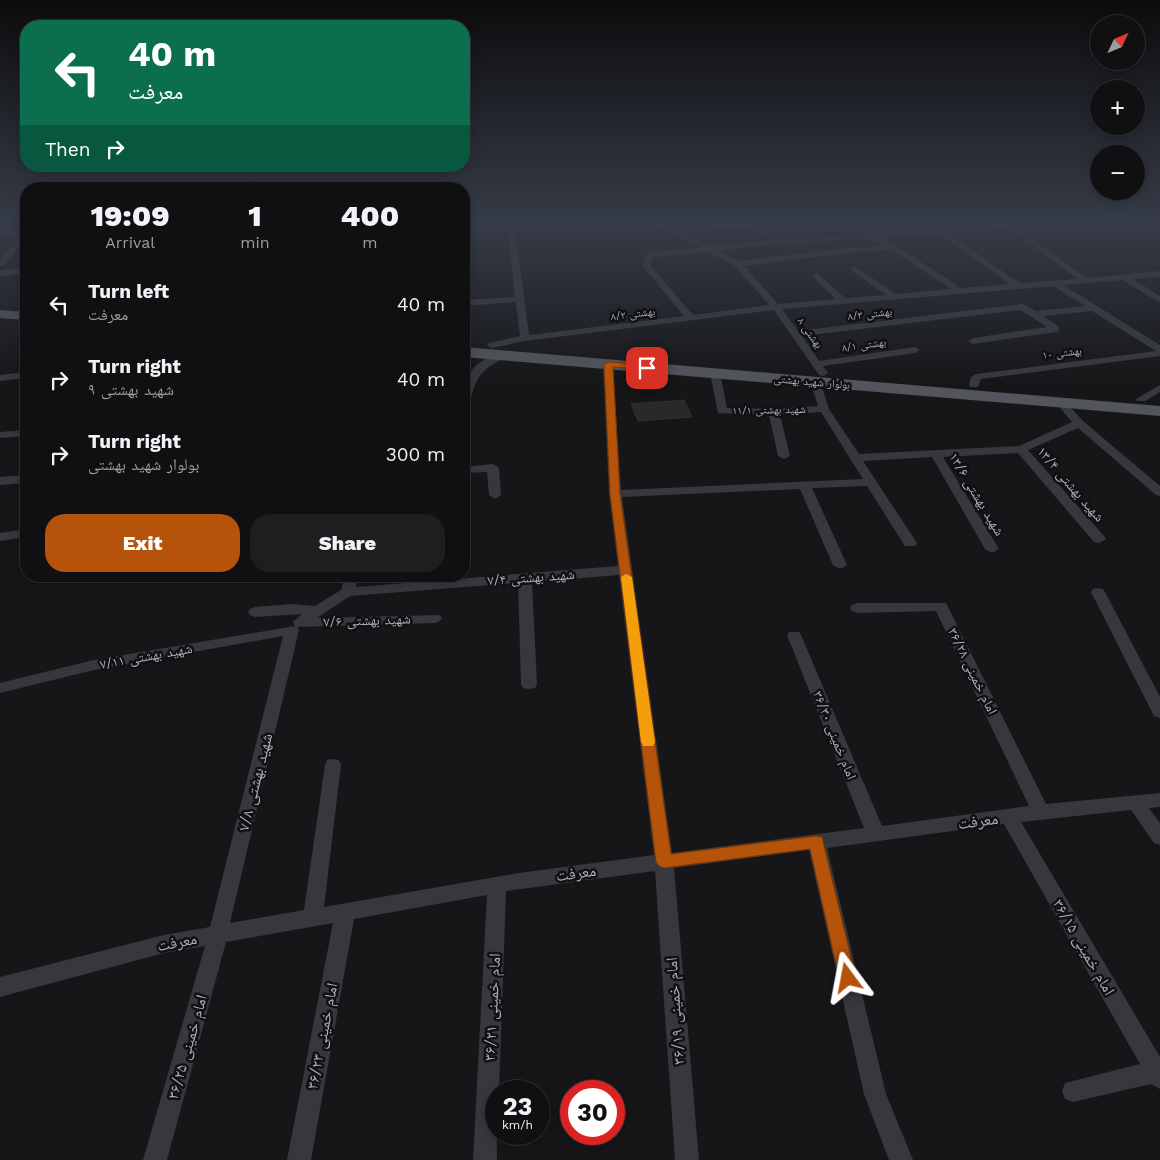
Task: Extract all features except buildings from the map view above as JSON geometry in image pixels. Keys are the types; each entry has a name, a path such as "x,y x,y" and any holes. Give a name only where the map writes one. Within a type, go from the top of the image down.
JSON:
{"main road":[{"path":"0,306 20,308"},
{"path":"0,314 20,316"},
{"name":"بولوار شهید بهشتی","path":"470,344 497,350 608,365 716,374 819,373 1060,402 1160,411"},
{"name":"بولوار شهید بهشتی","path":"470,352 497,350 1160,400"}],"street":[{"path":"517,276 525,338"},
{"path":"656,276 691,318"},
{"name":"۸ بهشتی","path":"749,276 776,307 819,373 824,409 910,543"},
{"path":"817,276 844,302"},
{"path":"865,276 894,297"},
{"path":"938,276 959,290"},
{"path":"1004,276 1018,286"},
{"path":"1080,276 1085,280"},
{"name":"بهشتی ۸/۲","path":"470,375 497,350 525,338 776,307 1134,276"},
{"path":"1124,277 1160,300"},
{"path":"1054,283 1160,350"},
{"path":"470,302 520,299"},
{"name":"بهشتی ۸/۳","path":"795,334 1023,307 1034,314 1094,308"},
{"path":"973,341 1056,329 1034,314"},
{"name":"بهشتی ۸/۱","path":"819,373 915,350"},
{"name":"بهشتی ۱۰","path":"974,385 976,377 1160,353"},
{"name":"امام خمینی ۳۶/۱۹","path":"608,365 615,494 664,862 687,1160"},
{"name":"شهید بهشتی ۱۱/۱","path":"716,374 722,411 774,412 824,409"},
{"path":"0,378 20,376"},
{"path":"1141,399 1160,388"},
{"path":"1060,402 1079,422 1160,492"},
{"path":"774,412 784,456"},
{"path":"855,458 1021,449 1069,429 1079,422"},
{"path":"0,436 20,434"},
{"name":"شهید بهشتی ۱۳/۴","path":"1021,449 1098,538"},
{"name":"شهید بهشتی ۱۳/۶","path":"936,454 992,549"},
{"path":"470,470 494,468 495,494"},
{"path":"0,481 20,479"},
{"path":"615,494 870,482"},
{"path":"805,486 840,565"},
{"path":"0,537 20,534"},
{"name":"شهید بهشتی ۷/۴","path":"347,592 625,570"},
{"path":"525,578 529,684"},
{"path":"296,626 347,592 350,582"},
{"path":"1098,592 1160,712"},
{"name":"امام خمینی ۳۶/۲۸","path":"857,608 941,606 1040,812"},
{"path":"255,612 291,609 317,611"},
{"name":"شهید بهشتی ۷/۶","path":"296,626 435,618"},
{"name":"شهید بهشتی ۷/۱۱","path":"4,687 94,665 296,626"},
{"name":"شهید بهشتی ۷/۸","path":"218,934 296,626"},
{"name":"امام خمینی ۳۶/۳۰","path":"794,635 876,834"},
{"path":"0,700 4,687"},
{"path":"312,918 333,765"},
{"name":"معرفت","path":"0,987 164,944 497,885 1040,812 1160,800"},
{"path":"1136,803 1160,838"},
{"name":"امام خمینی ۳۶/۱۵","path":"1009,817 1159,1074"},
{"path":"816,842 875,1094 901,1160"},
{"name":"امام خمینی ۳۶/۲۱","path":"485,1160 497,885"},
{"name":"امام خمینی ۳۶/۲۳","path":"299,1160 345,912"},
{"name":"امام خمینی ۳۶/۲۵","path":"155,1160 218,934"},
{"path":"1073,1091 1159,1074"}],"slow traffic":[{"path":"626,577 648,742"}],"route":[{"path":"647,368 608,365 615,494 664,862 816,842 848,978"}]}
